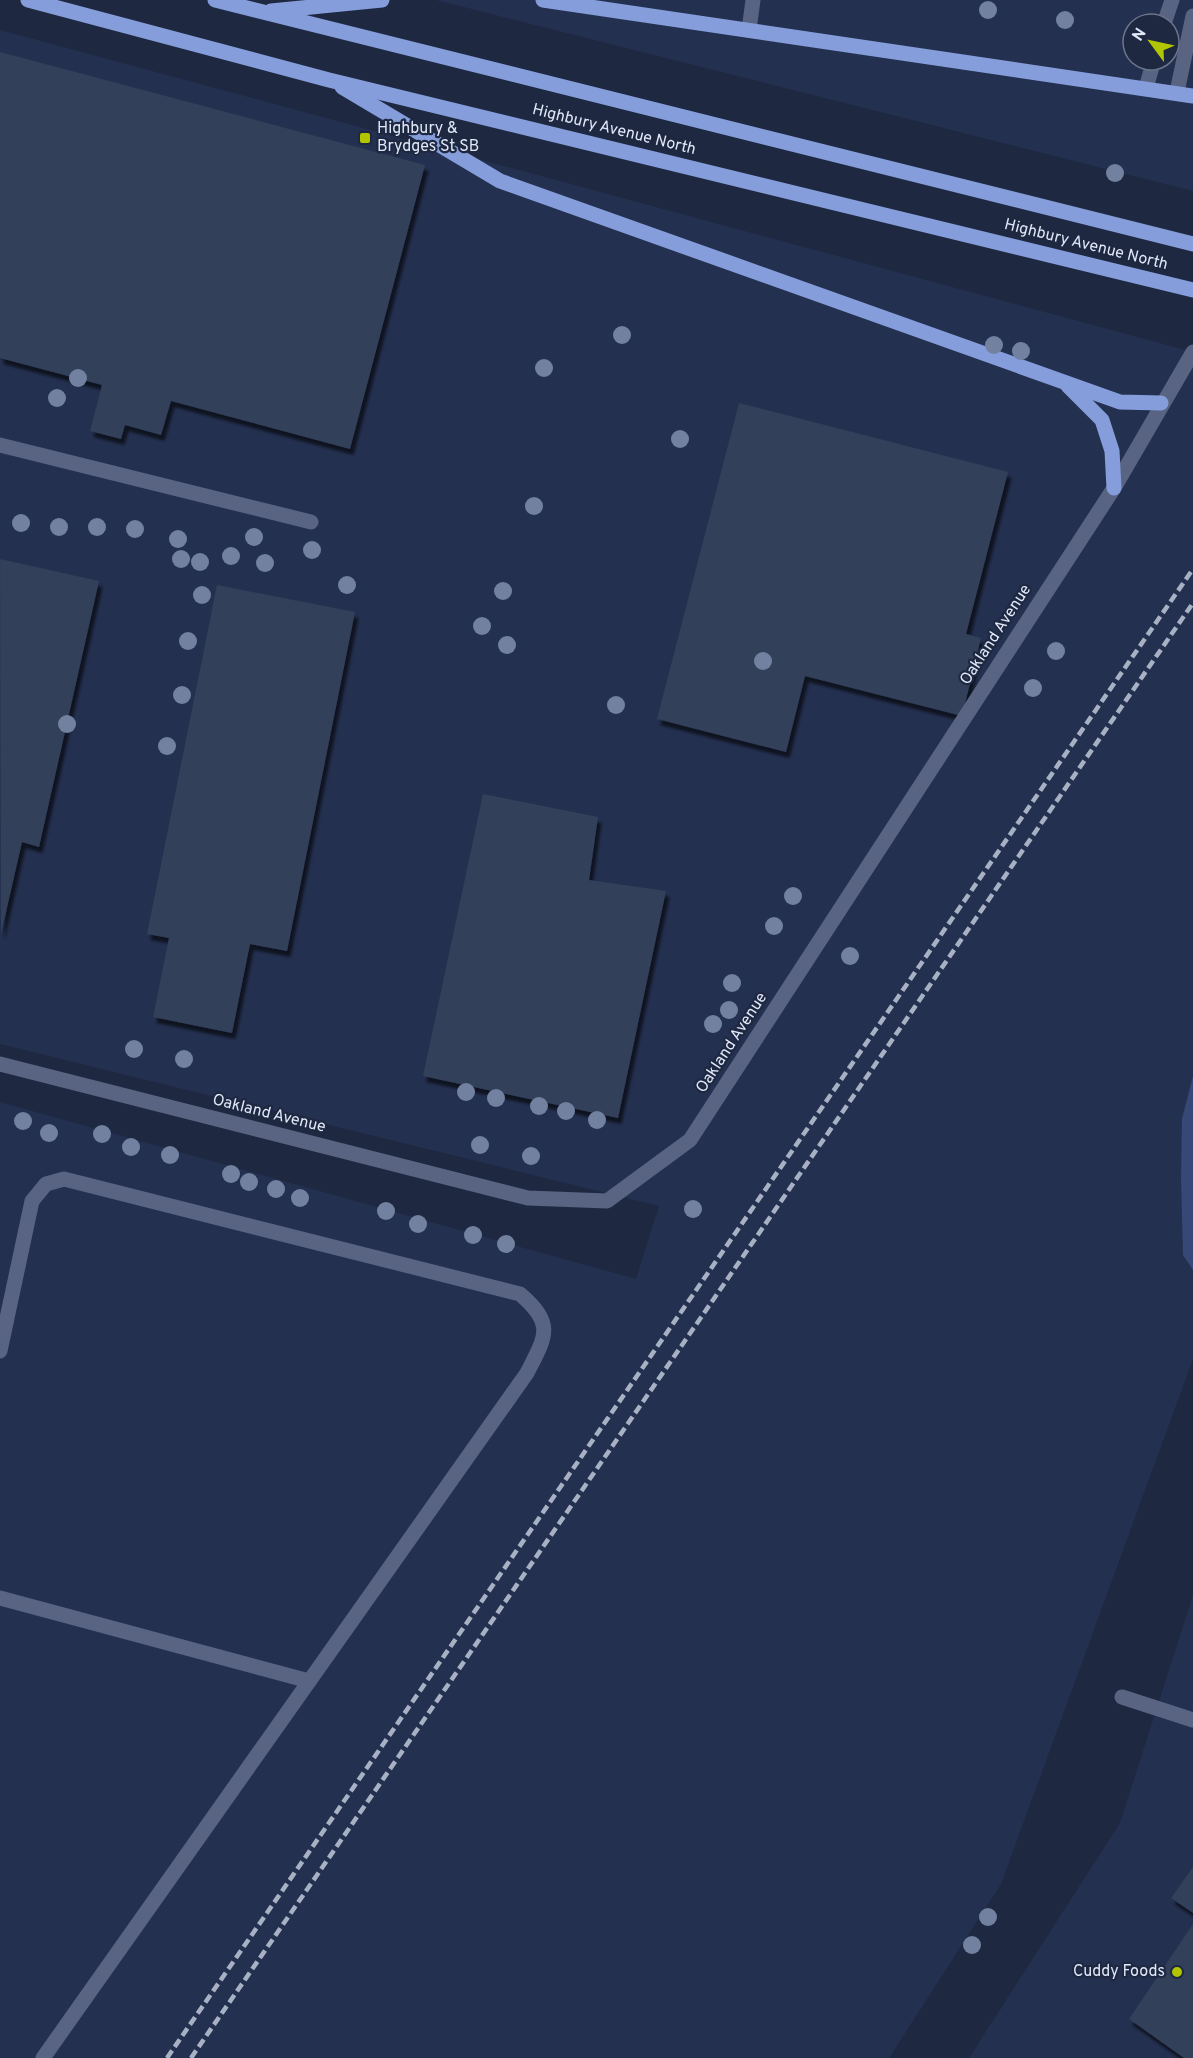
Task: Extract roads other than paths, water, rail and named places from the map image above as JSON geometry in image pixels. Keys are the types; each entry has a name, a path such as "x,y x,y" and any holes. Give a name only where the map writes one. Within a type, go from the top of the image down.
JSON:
{"main road":[{"name":"Highbury Avenue North","path":"28,0 329,80 1193,290"},
{"name":"Highbury Avenue North","path":"215,0 1193,244"},
{"path":"259,12 381,0"},
{"path":"543,0 1193,96"},
{"path":"329,80 500,181 1120,402 1161,403"},
{"path":"1064,382 1102,420 1112,451 1114,488"}],"street":[{"path":"749,30 753,0"},
{"path":"1177,92 1193,16"},
{"path":"1146,88 1151,72"},
{"name":"Oakland Avenue","path":"0,1064 528,1198 607,1201 690,1140 1114,488 1161,403 1193,352"},
{"path":"0,445 311,522"},
{"path":"0,1351 32,1201 46,1184 64,1179 520,1294 536,1308 544,1327 544,1340 527,1373 43,2058"},
{"path":"0,1598 309,1681"},
{"path":"1122,1697 1193,1719"}],"railway":[{"path":"167,2058 1193,569"},
{"path":"191,2058 1193,603"}],"place":[{"name":"Highbury & Brydges St SB","path":"365,138"},
{"name":"Cuddy Foods","path":"1177,1972"}]}
